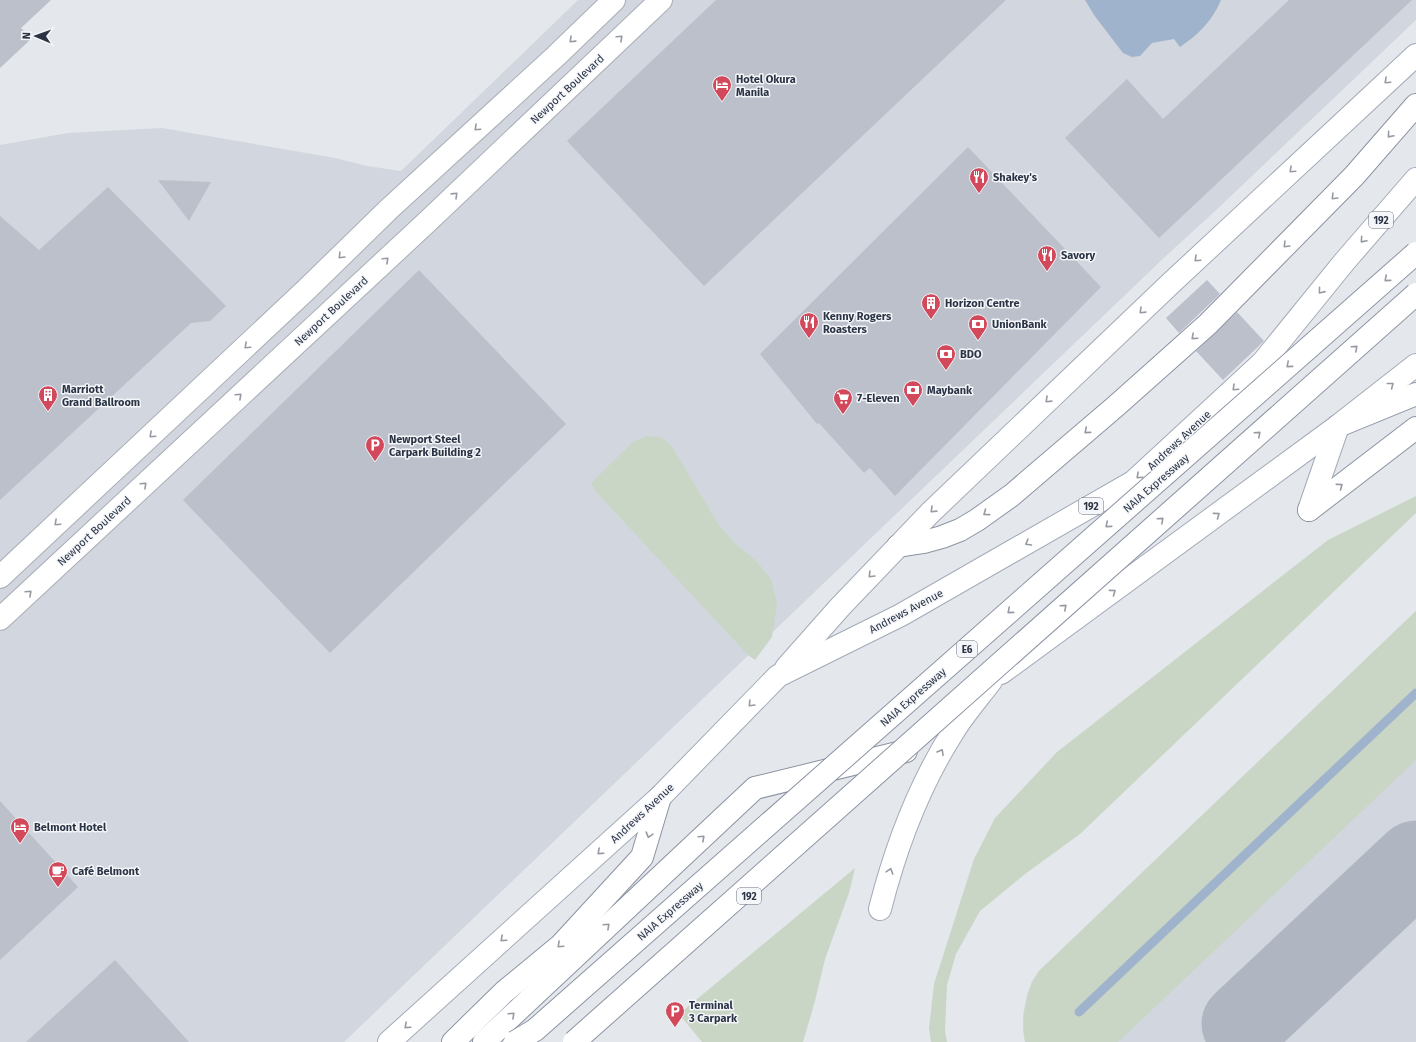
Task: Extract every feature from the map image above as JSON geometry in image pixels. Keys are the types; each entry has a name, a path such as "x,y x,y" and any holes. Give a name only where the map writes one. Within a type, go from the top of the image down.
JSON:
{"main road":[{"path":"0,577 302,295 389,209 614,0"},
{"name":"Newport Boulevard","path":"0,619 426,222 661,0"},
{"path":"778,676 840,607 930,513 1170,284 1416,55"},
{"path":"898,546 924,542 960,530 1012,495 1116,406 1208,324 1354,176 1416,105"},
{"name":"Andrews Avenue","path":"389,1042 660,797 778,676 901,615 1133,482 1264,362 1345,261 1416,179"},
{"name":"NAIA Expressway","path":"515,1042 535,1030 1416,253"},
{"path":"574,1042 1416,294"},
{"name":"192","path":"586,1042 991,681 1338,426 1416,365"},
{"path":"1416,394 1338,426 1309,510 1416,428"},
{"path":"880,909 898,847 922,788 953,732 991,681"},
{"path":"484,1042 755,788 912,750"},
{"path":"453,1042 504,992 561,945 642,857 660,797"}],"shaded area":[{"path":"578,0 1416,0 1416,20 1168,254 344,1042 0,1042 0,145 68,133 162,128 401,171"},
{"path":"1416,611 1416,1042 1025,1042 1023,1016 1027,995 1032,981 1039,971"}],"green space":[{"path":"646,436 661,437 671,445 720,527 737,545 756,561 771,579 777,604 772,637 755,660 748,655 597,493 591,483 632,443"},
{"path":"1416,496 1416,513 1080,834 1025,874 980,911 956,954 947,985 945,1031 947,1042 931,1042 929,1028 934,984 974,859 995,818 1057,752 1328,540"},
{"path":"1416,611 1416,760 1118,1042 1025,1042 1025,1005 1030,988 1039,971"},
{"path":"855,868 849,893 825,959 803,1042 702,1042 679,1014"}],"water":[{"path":"1085,0 1221,0 1214,14 1204,26 1180,47 1174,39 1152,43 1140,56 1132,57 1123,53 1094,15"}],"building":[{"path":"0,0 51,0 21,28 31,39 0,68"},
{"path":"716,0 1006,0 704,286 567,141"},
{"path":"1289,0 1412,0 1159,238 1065,138 1127,79 1163,119"},
{"name":"Horizon Centre","path":"968,147 1101,287 895,496 870,468 864,473 819,423 817,424 760,354"},
{"path":"158,180 186,181 211,182 189,221"},
{"name":"Marriott Grand Ballroom","path":"108,187 226,306 210,321 191,323 0,500 0,216 39,250"},
{"name":"Newport Steel Carpark Building 2","path":"419,270 566,424 330,653 183,500"},
{"path":"1207,280 1220,294 1179,333 1166,318"},
{"path":"1237,312 1264,341 1223,380 1196,351"},
{"name":"Belmont Hotel","path":"0,801 78,887 0,960"},
{"path":"115,960 189,1042 26,1042 51,1019"}],"waterway":[{"path":"1079,1012 1416,693"}],"taxiway":[{"path":"1243,1024 1416,862"}],"place":[{"name":"Hotel Okura Manila","path":"722,102"},
{"name":"Shakey's","path":"979,194"},
{"name":"Savory","path":"1047,272"},
{"name":"Horizon Centre","path":"931,320"},
{"name":"Kenny Rogers Roasters","path":"809,339"},
{"name":"UnionBank","path":"978,341"},
{"name":"BDO","path":"946,371"},
{"name":"Maybank","path":"913,407"},
{"name":"Marriott Grand Ballroom","path":"48,412"},
{"name":"7-Eleven","path":"843,415"},
{"name":"Newport Steel Carpark Building 2","path":"375,462"},
{"name":"Belmont Hotel","path":"20,844"},
{"name":"Café Belmont","path":"58,888"},
{"name":"Terminal 3 Carpark","path":"675,1028"}]}
